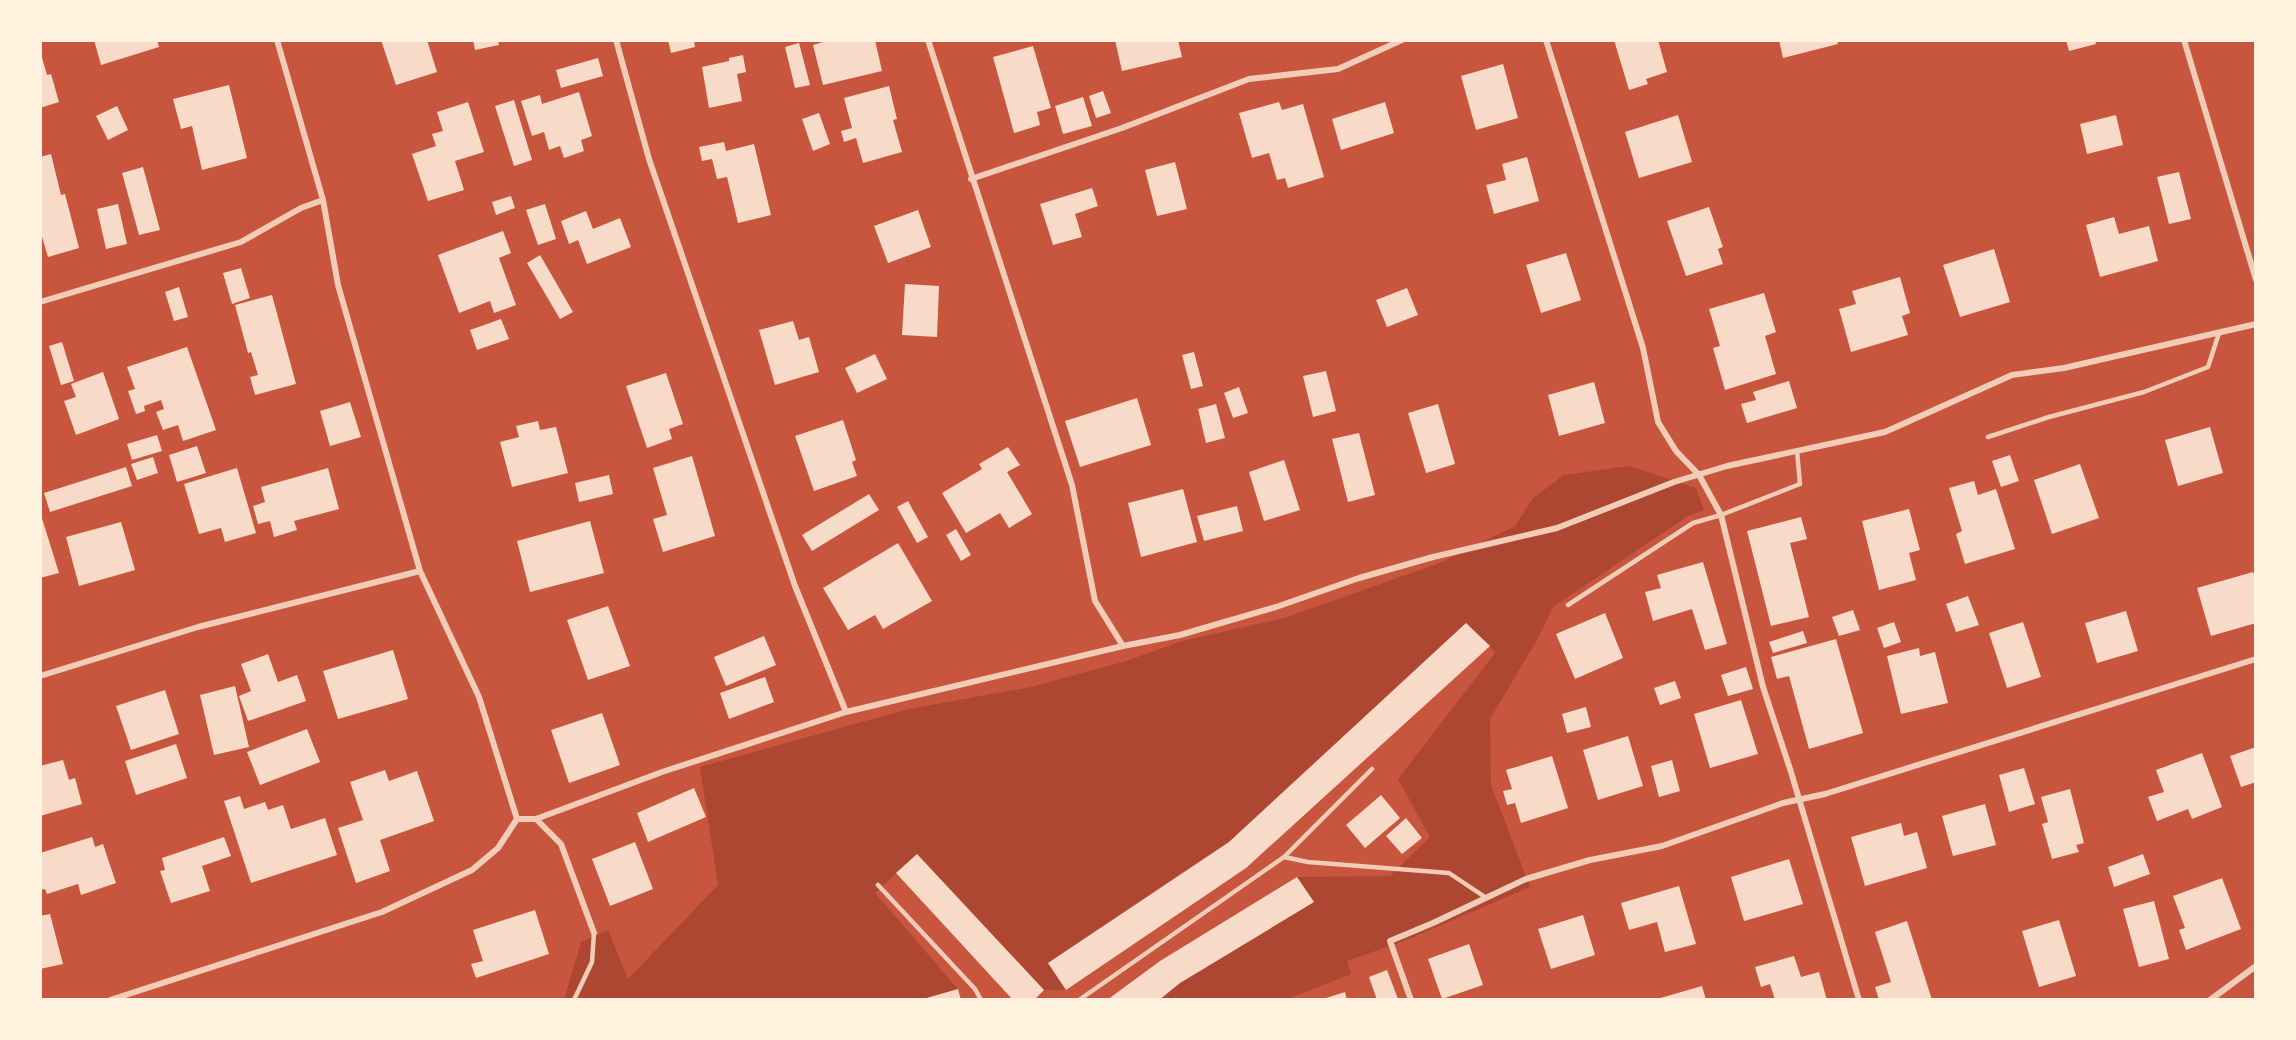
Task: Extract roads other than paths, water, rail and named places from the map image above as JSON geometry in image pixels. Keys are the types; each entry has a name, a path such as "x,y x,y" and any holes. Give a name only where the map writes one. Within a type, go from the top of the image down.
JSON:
{"street":[{"path":"277,40 323,200 338,285 420,571 479,697 517,819"},
{"path":"616,40 649,159 795,586 846,712"},
{"path":"928,40 971,179 1072,485 1095,602 1123,646"},
{"path":"971,179 1122,128 1249,79 1338,69 1402,40"},
{"path":"1546,40 1642,348 1658,422 1676,451 1699,475 1721,515 1763,687 1859,999"},
{"path":"2184,40 2256,280"},
{"path":"40,302 241,242 301,208 323,200"},
{"path":"517,819 536,819 662,772 846,712 1123,646 1180,635 1433,556 1557,528 1674,482 1727,466 1885,432 2012,375 2064,369 2256,324"},
{"path":"40,676 198,627 420,571"},
{"path":"1411,999 1390,941 1526,879 1590,860 1662,846 1783,802 1825,794 2256,659"},
{"path":"110,999 382,912 472,870 498,848 517,819"},
{"path":"536,819 561,844 594,933"},
{"path":"2211,999 2256,966"}],"lane":[{"path":"1988,437 2049,417 2144,392 2208,367 2219,332"},
{"path":"1568,605 1693,523 1721,515 1800,484 1797,451"},
{"path":"1079,999 1284,857 1372,769"},
{"path":"1284,857 1308,862 1449,873 1485,897"},
{"path":"878,885 975,989 981,999"},
{"path":"574,999 592,962 594,933"}]}
